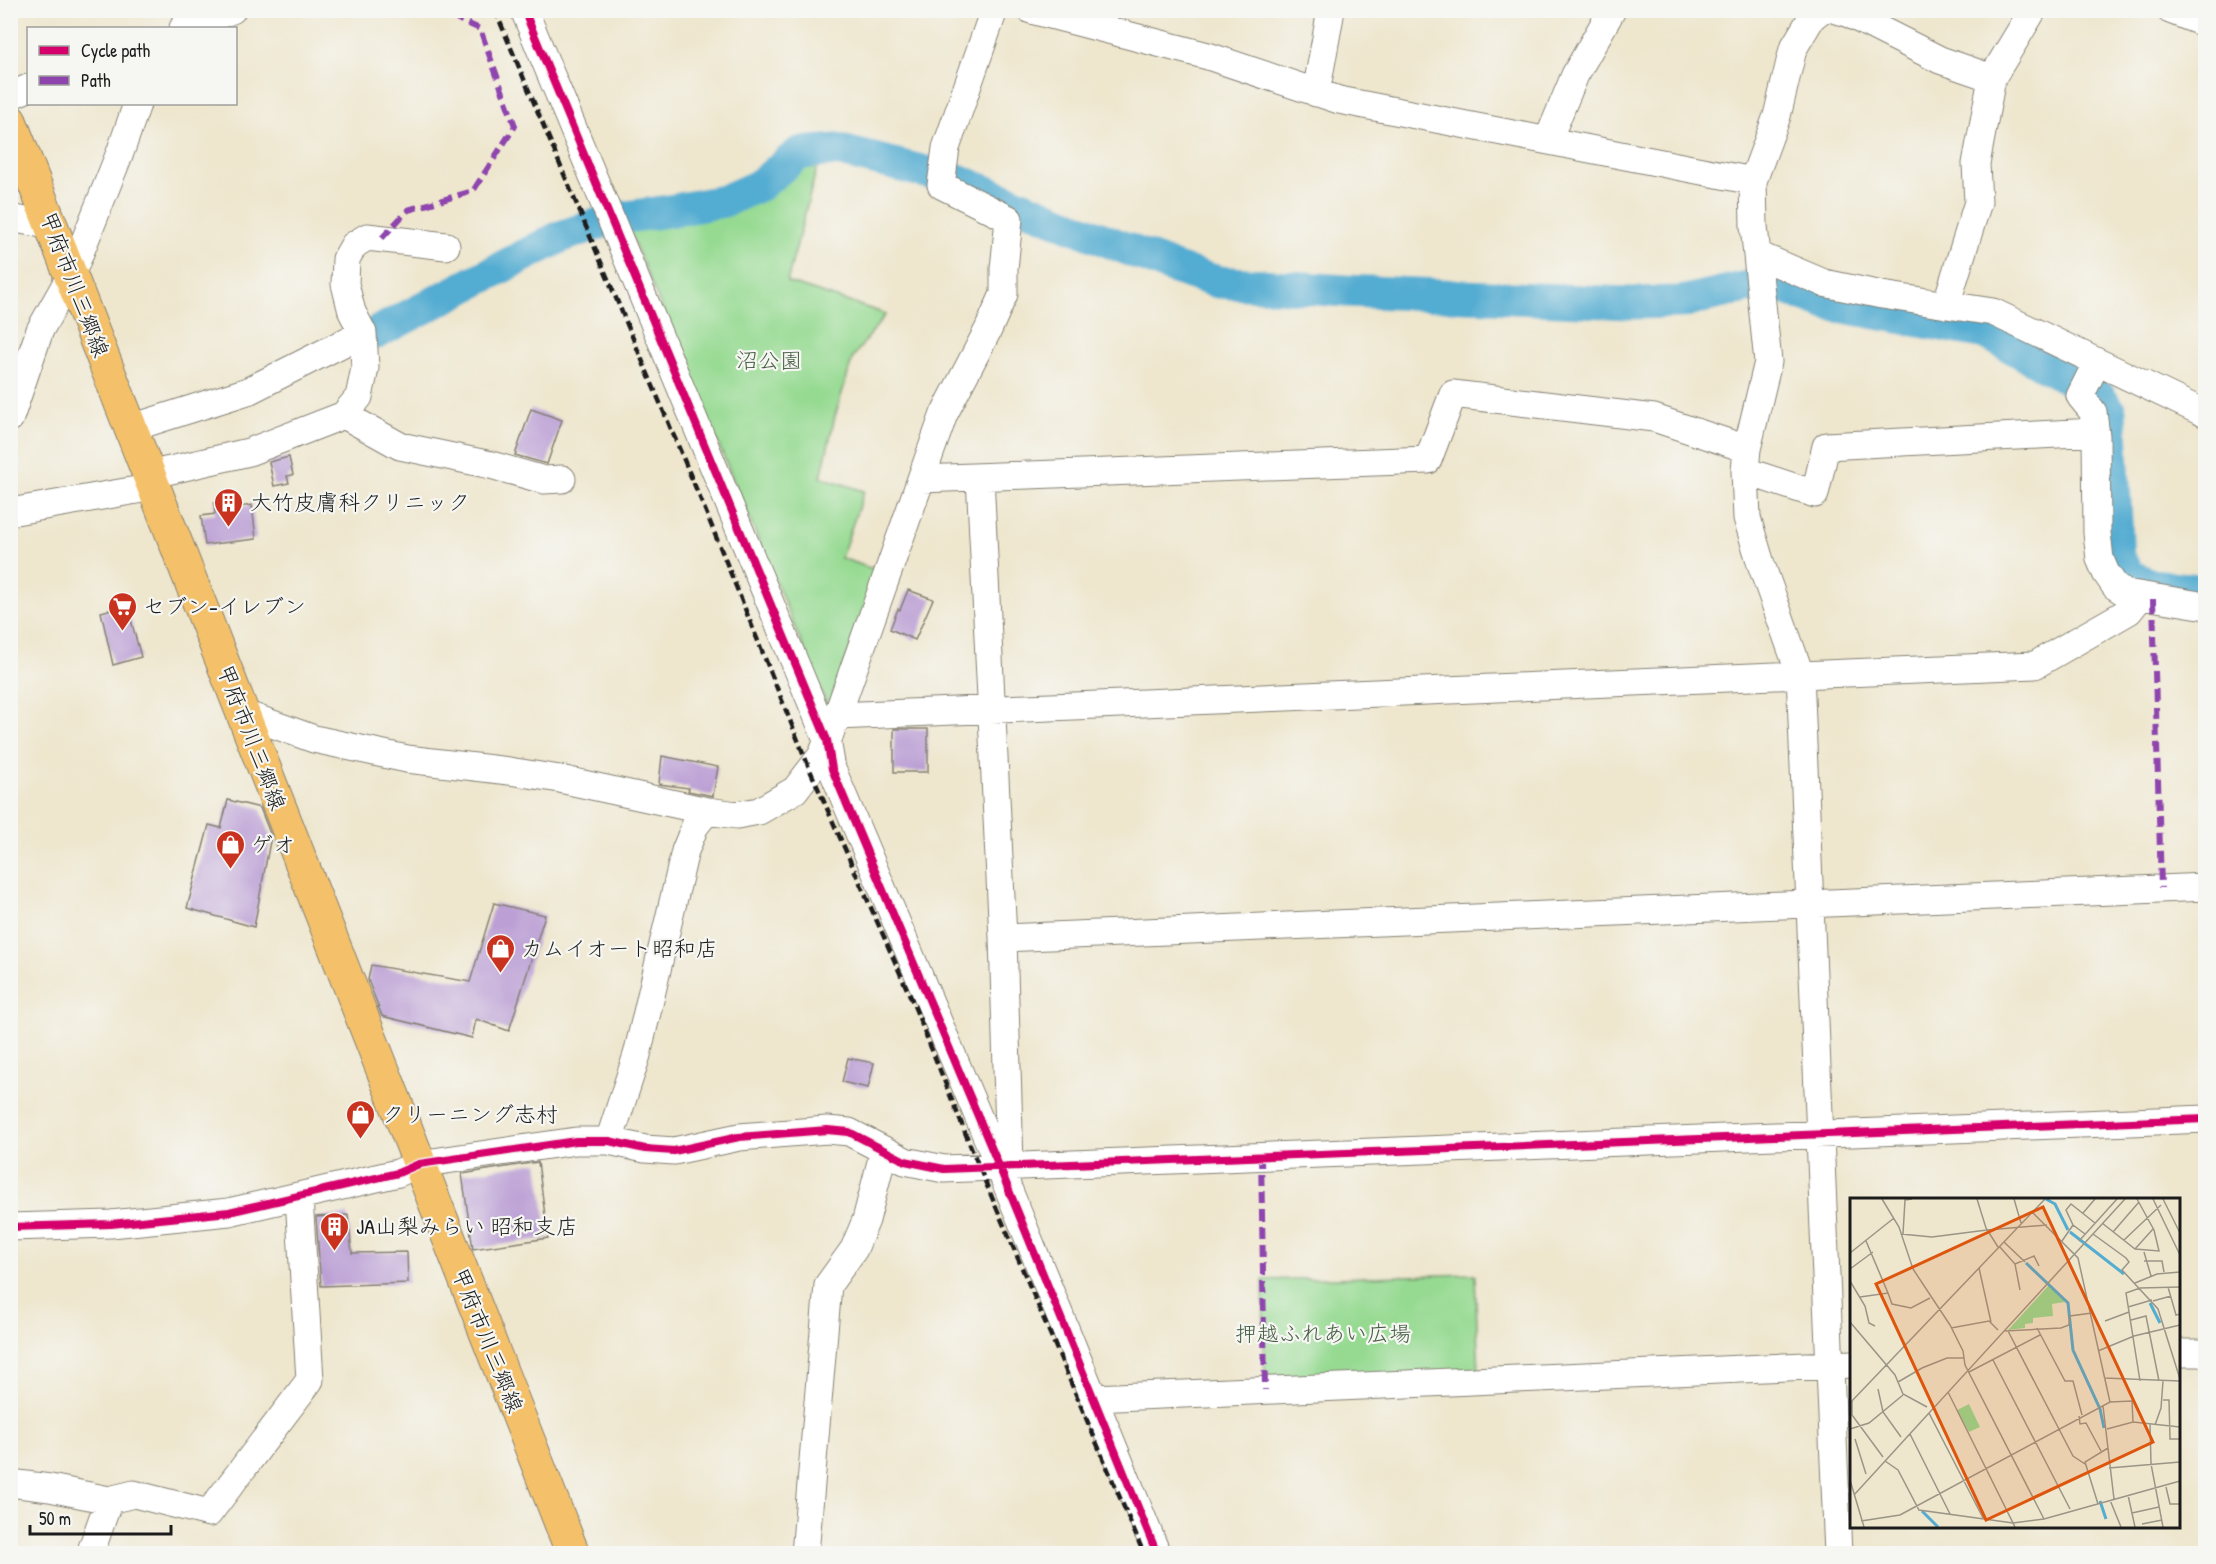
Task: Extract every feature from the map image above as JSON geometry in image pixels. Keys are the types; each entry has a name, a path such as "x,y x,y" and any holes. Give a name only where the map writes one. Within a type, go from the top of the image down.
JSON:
{"main road":[{"name":"甲府市川三郷線","path":"10,121 72,273 418,1164 573,1554"}],"street":[{"path":"186,27 232,10"},
{"path":"524,10 829,737 832,768 1004,1166 1157,1554"},
{"path":"242,713 314,739 407,759 560,779 707,811 737,814 759,811 795,790 829,737 944,414 1004,294 1004,269 1010,219 941,186 946,148 994,10"},
{"path":"1031,10 1208,56 1339,100 1753,180"},
{"path":"1316,93 1331,10"},
{"path":"1548,140 1575,75 1612,10"},
{"path":"1821,10 1812,17 1794,49 1777,116 1753,180 1754,226 1768,362 1746,460 1747,518 1800,674 1819,1133 1841,1364 1838,1554"},
{"path":"1836,10 1845,12 1940,60 1992,78"},
{"path":"1946,305 1978,202 1976,164 1992,78 2033,10"},
{"path":"2170,10 2205,24"},
{"path":"10,96 27,88"},
{"path":"10,418 40,330 72,273 137,105"},
{"path":"10,219 52,226"},
{"path":"10,512 151,481 249,452 344,416 359,397 365,368 363,333 352,312 345,284 346,259 354,245 367,237 446,246"},
{"path":"1758,256 1824,284 1993,312 2205,414"},
{"path":"131,428 248,391 363,333"},
{"path":"2097,363 2080,396 2092,412 2095,432 2097,533 2100,559 2115,585 2127,594 2205,606"},
{"path":"921,479 1428,460 1453,394 1654,418 1815,494 1827,446 2095,432"},
{"path":"344,416 400,446 491,465 544,480 562,479"},
{"path":"980,477 1003,938 1004,1166"},
{"path":"829,737 992,709 2035,665 2129,611 2141,596"},
{"path":"609,1141 637,1055 685,851 695,826 707,811"},
{"path":"1003,938 2205,887"},
{"path":"10,1227 111,1224 229,1212 398,1173 418,1164 576,1141 609,1141 645,1149 674,1151 739,1137 827,1130 849,1132 905,1161 944,1169 2205,1119"},
{"path":"805,1554 828,1284 854,1249 866,1220 884,1150"},
{"path":"10,1483 50,1488 109,1500 134,1494 209,1513 310,1380 299,1197"},
{"path":"2180,1353 2205,1353"},
{"path":"1094,1398 1841,1364"},
{"path":"90,1554 109,1500"}],"green space":[{"name":"沼公園","path":"817,167 787,282 886,314 853,357 835,416 821,477 864,491 841,558 879,571 828,707 629,230 720,217 767,194 801,169"},
{"name":"押越ふれあい広場","path":"1475,1274 1479,1380 1265,1390 1263,1280"}],"building":[{"path":"531,409 562,420 547,464 515,455"},
{"path":"289,457 293,475 287,476 289,483 274,486 269,462"},
{"name":"大竹皮膚科クリニック","path":"239,500 239,507 252,505 256,539 205,545 201,516 215,514 214,503"},
{"path":"908,590 933,599 915,640 890,629"},
{"path":"127,605 141,657 113,665 101,612"},
{"path":"894,729 928,729 928,772 894,772"},
{"path":"662,756 718,767 713,796 688,791 689,788 659,784"},
{"path":"228,800 260,808 271,836 254,927 187,908 209,825 221,828"},
{"name":"カムイオート昭和店","path":"494,903 545,915 509,1031 476,1019 472,1038 382,1016 368,980 371,965 470,982"},
{"path":"848,1058 874,1063 868,1088 842,1082"},
{"path":"538,1162 548,1238 473,1249 462,1174"},
{"path":"348,1215 352,1253 407,1252 408,1283 321,1286 316,1217"}],"waterway":[{"path":"376,333 560,237 612,219 724,201 760,185 799,153 837,150 958,180 1174,268 1218,282 1346,291 1629,303 1681,302 1768,282 1827,304 1986,333 2098,395 2110,411 2118,559 2130,576 2151,585 2206,591"}],"railway":[{"path":"495,10 708,517 810,770 911,998 979,1167 1144,1554"}],"marked path":[{"path":"382,238 408,210 473,191 515,126 480,29 446,14 444,10"},
{"path":"2153,599 2161,888"},
{"path":"1261,1155 1265,1390"}],"cycle path":[{"path":"524,10 827,740 832,769 999,1166 1157,1554"},
{"path":"10,1227 111,1224 229,1212 398,1173 419,1164 576,1141 609,1141 645,1149 674,1151 739,1137 827,1130 849,1132 905,1161 944,1169 2206,1119"}],"place":[{"name":"大竹皮膚科クリニック","path":"229,528"},
{"name":"セブン-イレブン","path":"122,632"},
{"name":"ゲオ","path":"230,870"},
{"name":"カムイオート昭和店","path":"500,974"},
{"name":"クリーニング志村","path":"361,1140"},
{"name":"JA山梨みらい 昭和支店","path":"335,1252"}]}
